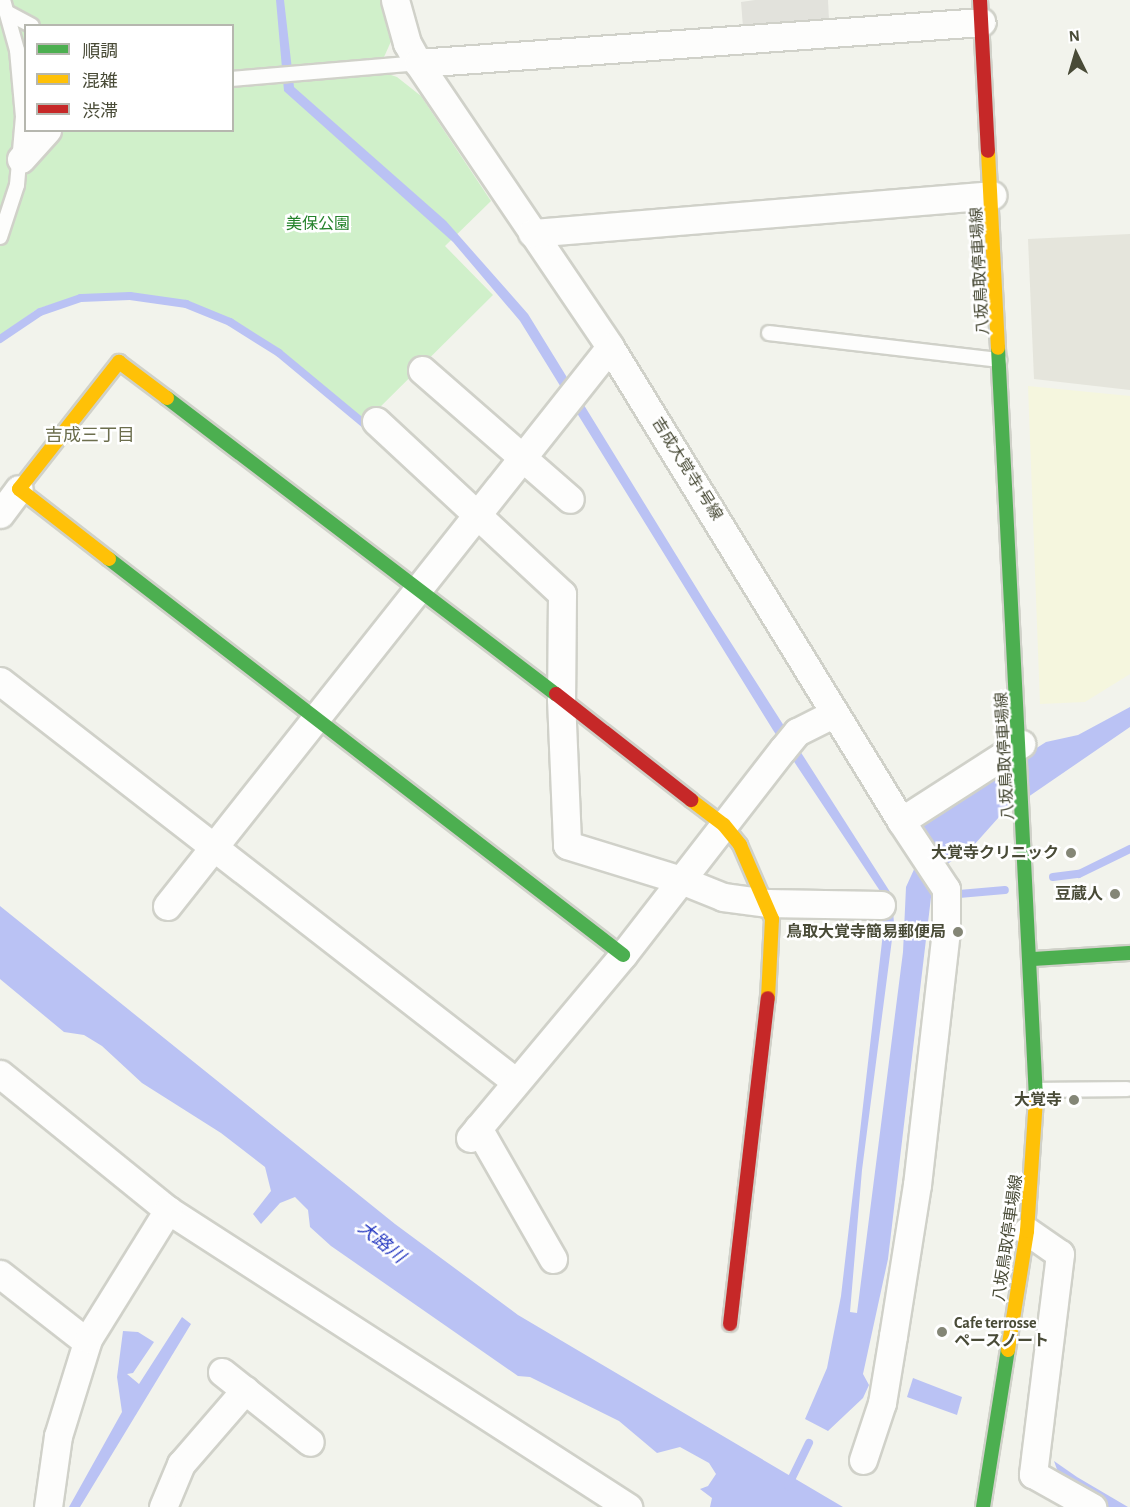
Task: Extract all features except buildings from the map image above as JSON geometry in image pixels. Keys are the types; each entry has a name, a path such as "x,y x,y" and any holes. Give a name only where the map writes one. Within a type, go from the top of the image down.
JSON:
{"street":[{"name":"吉成大覚寺1号線","path":"395,0 407,43 418,63 610,347 901,821 946,889 946,931 917,1185 882,1403 863,1460"},
{"path":"418,63 981,11"},
{"name":"八坂鳥取停車場線","path":"981,11 1022,751 1037,1090 1027,1231 983,1507"},
{"path":"21,159 45,132"},
{"path":"532,233 992,195"},
{"path":"167,906 313,717 610,347"},
{"path":"0,514 119,362 418,587 724,825 740,845 772,919 771,972 730,1324"},
{"path":"422,370 570,499"},
{"path":"376,421 474,515 562,594 561,699 567,845 681,879 723,897 767,903 881,904"},
{"path":"19,489 623,955"},
{"path":"0,681 516,1082"},
{"path":"553,1258 474,1133 623,955 797,732 835,713"},
{"path":"901,821 1022,751"},
{"path":"1032,959 1130,953"},
{"path":"0,1074 168,1210 628,1507"},
{"path":"48,1507 58,1436 87,1342 168,1210"},
{"path":"1027,1231 1060,1254 1033,1474 1092,1507"},
{"path":"0,1274 87,1342"},
{"path":"222,1372 310,1442"},
{"path":"163,1507 181,1464 245,1390"}],"lane":[{"path":"5,7 29,24"},
{"path":"0,237 21,159 21,82 5,7"},
{"path":"234,79 418,63"},
{"path":"769,333 1001,360"},
{"path":"1037,1090 1127,1089"}],"shaded area":[{"path":"828,0 829,20 743,27 741,2"},
{"path":"1130,234 1130,390 1034,379 1028,239"},
{"path":"1028,386 1130,396 1130,674 1085,702 1040,704"}],"green space":[{"name":"美保公園","path":"0,0 383,0 393,37 384,57 385,73 397,77 421,96 491,201 445,246 493,295 366,421 279,350 230,319 187,301 130,293 81,295 37,309 0,336"}],"water":[{"path":"276,0 284,0 294,87 446,221 528,314 710,610 892,895 894,924 862,1170 850,1312 857,1313 903,952 906,887 916,865 917,825 1046,742 1078,735 1130,707 1130,727 999,817 974,845 946,865 932,889 888,1259 863,1374 869,1385 863,1398 828,1431 805,1419 827,1368 841,1296 883,933 882,894 773,730 520,321 453,242 284,91"},
{"name":"大路川","path":"0,906 395,1224 518,1315 843,1507 710,1507 712,1498 700,1489 708,1486 716,1474 709,1463 680,1447 657,1453 619,1421 530,1377 518,1376 331,1246 310,1227 308,1210 295,1197 280,1203 261,1224 253,1214 271,1191 265,1167 221,1133 142,1083 102,1046 84,1035 64,1032 0,979"},
{"path":"182,1317 191,1324 80,1507 69,1507 122,1412 117,1377 123,1331 138,1332 154,1342 133,1373 127,1374 139,1384"},
{"path":"913,1378 962,1397 957,1415 907,1397"},
{"path":"1054,1461 1128,1507 1105,1507 1061,1481"}],"waterway":[{"path":"0,339 40,312 81,298 130,296 186,304 230,322 279,353 367,426"},
{"path":"1053,877 1079,874 1130,849"},
{"path":"959,894 1005,890"},
{"path":"788,1486 809,1443"}],"traffic: fast":[{"path":"998,348 1036,1098"},
{"path":"167,398 556,694"},
{"path":"109,559 623,955"},
{"path":"1032,959 1130,953"},
{"path":"983,1507 1008,1350"}],"traffic: slow":[{"path":"988,151 998,348"},
{"path":"109,559 19,489 119,362 167,398"},
{"path":"691,800 724,825 740,845 772,919 768,998"},
{"path":"1008,1350 1027,1231 1036,1098"}],"traffic: jam":[{"path":"980,0 988,151"},
{"path":"556,694 691,800"},
{"path":"730,1324 768,998"}],"place":[{"name":"大覚寺クリニック","path":"1071,853"},
{"name":"豆蔵人","path":"1115,894"},
{"name":"鳥取大覚寺簡易郵便局","path":"958,932"},
{"name":"大覚寺","path":"1074,1100"},
{"name":"Cafe terrosse ペースノート","path":"942,1332"}],"district":[{"name":"吉成三丁目","path":"90,436"}]}
